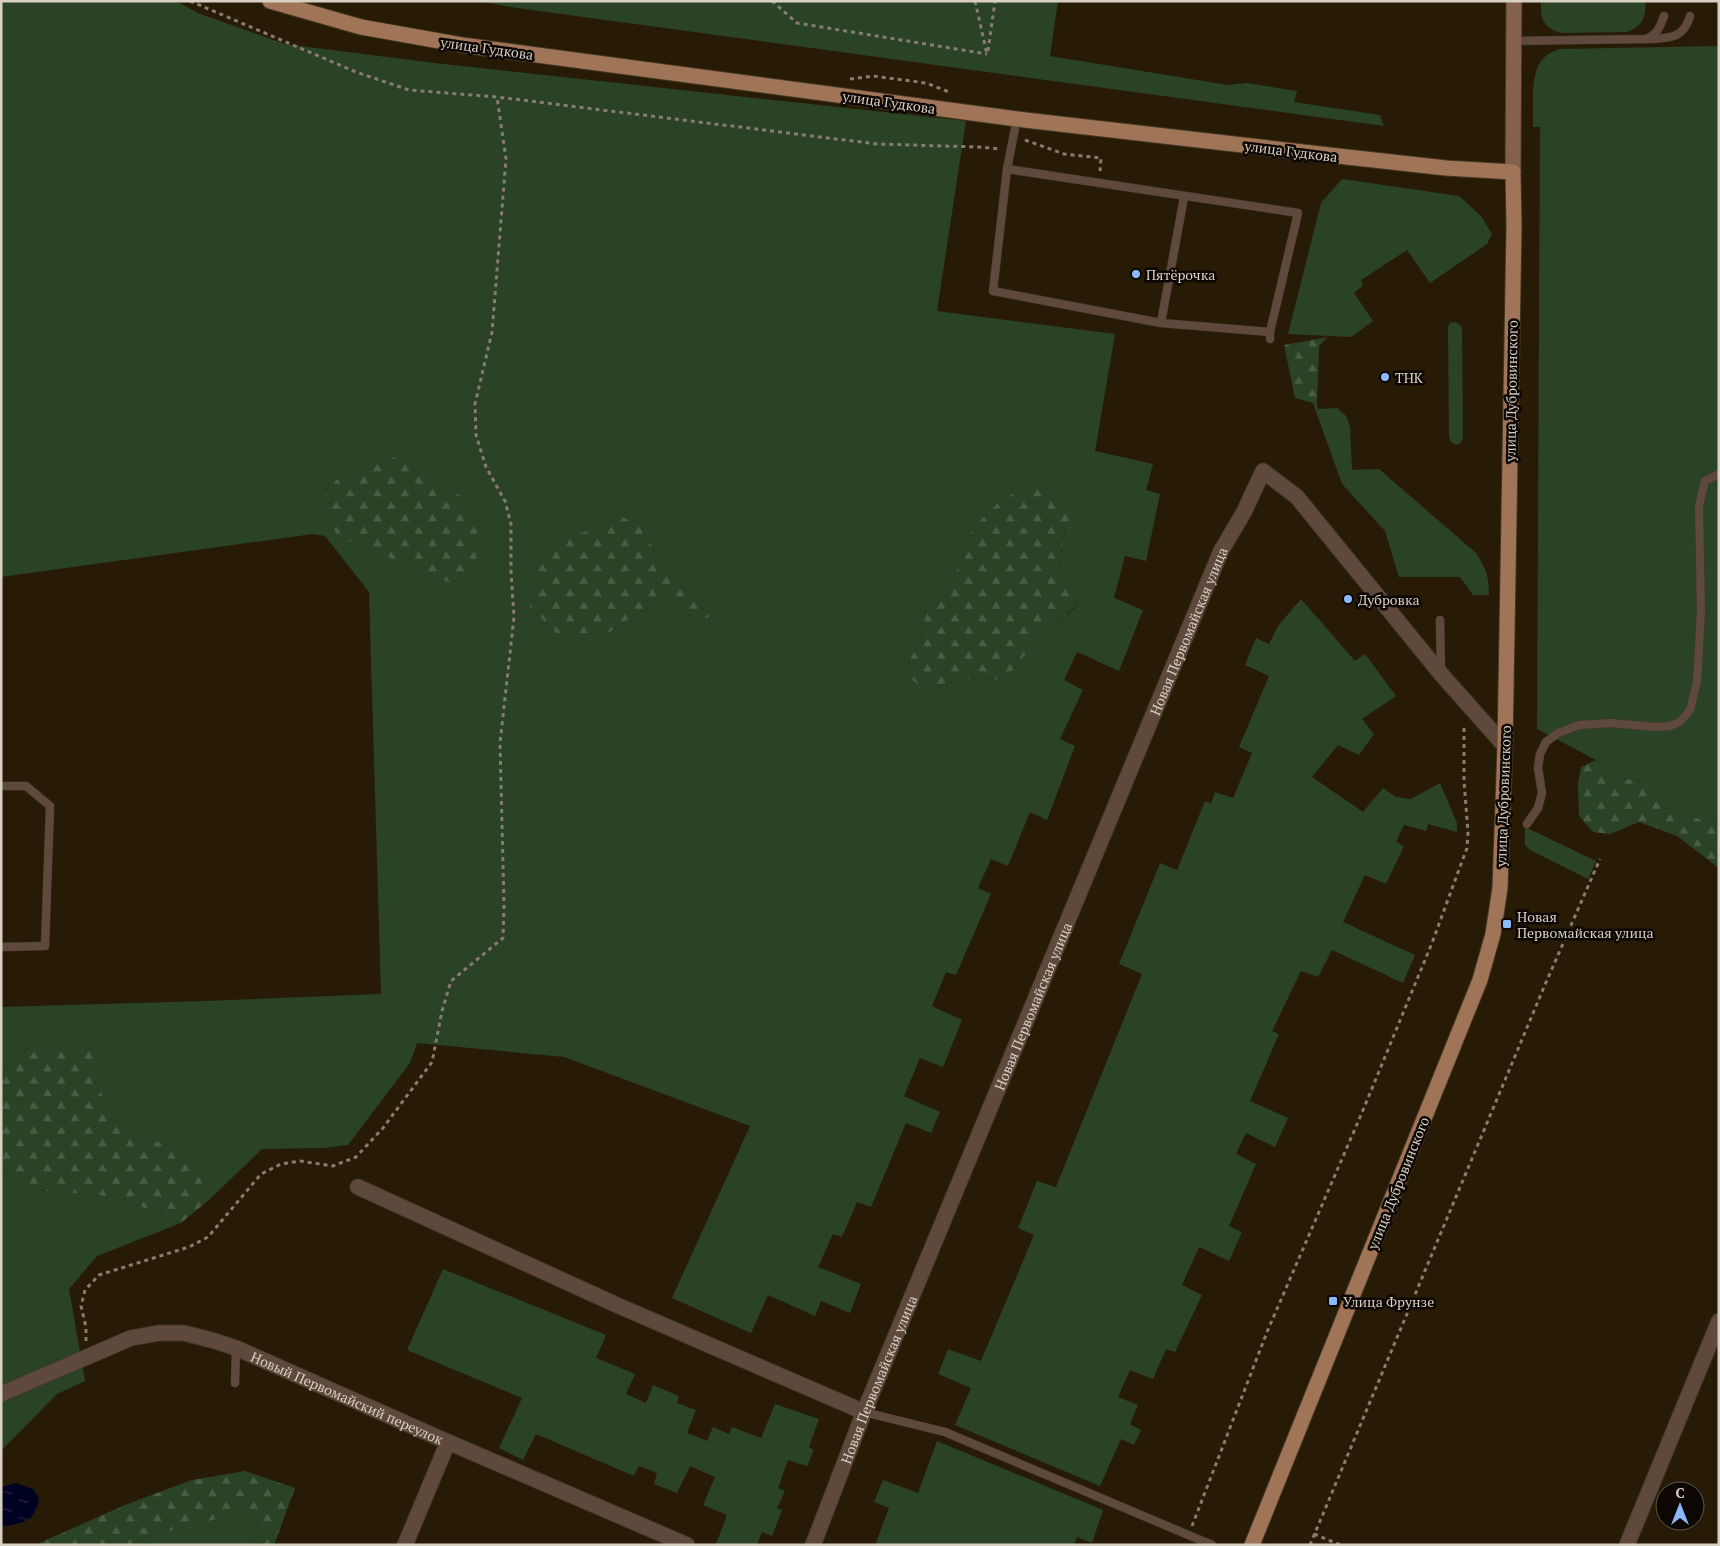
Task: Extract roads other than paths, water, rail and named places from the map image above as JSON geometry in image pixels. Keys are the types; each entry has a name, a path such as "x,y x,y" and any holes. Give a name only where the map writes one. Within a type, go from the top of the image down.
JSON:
{"main road":[{"name":"улица Гудкова","path":"270,1 361,27 462,45 1021,119 1446,168 1513,172"},
{"name":"улица Дубровинского","path":"1257,1543 1480,980 1493,934 1500,888 1504,746 1514,226 1514,1"}],"street":[{"name":"Новая Первомайская улица","path":"816,1544 864,1412 1217,561 1244,512 1263,471 1297,496 1441,674"},
{"path":"1441,674 1504,746"},
{"path":"358,1187 619,1306 864,1412"},
{"path":"1627,1545 1719,1321"},
{"name":"Новый Первомайский переулок","path":"1,1394 130,1338 159,1334 184,1334 236,1348 687,1545"},
{"path":"405,1545 448,1442"}],"lane":[{"path":"1646,39 1653,36 1660,28 1664,16"},
{"path":"1514,41 1646,39 1676,36 1684,30 1690,16"},
{"path":"1008,169 1298,213 1270,335 1161,323 993,291 1008,169 1011,151 1021,119"},
{"path":"1161,323 1184,197"},
{"path":"1527,824 1538,808 1542,793 1538,768 1540,754 1546,742 1558,732 1579,725 1612,723 1656,727 1670,726 1680,722 1690,710 1697,682 1701,612 1700,506 1705,481 1719,474"},
{"path":"1440,620 1441,674"},
{"path":"1,786 26,786 50,806 45,946 1,947"},
{"path":"235,1383 236,1348"},
{"path":"864,1412 945,1432 1212,1545"}],"water":[{"path":"16,1483 33,1489 39,1498 35,1513 27,1520 1,1527 1,1487"}],"place":[{"name":"Пятёрочка","path":"1136,274"},
{"name":"ТНК","path":"1385,377"},
{"name":"Дубровка","path":"1348,599"},
{"name":"Новая Первомайская улица","path":"1507,924"},
{"name":"Улица Фрунзе","path":"1333,1301"}]}
